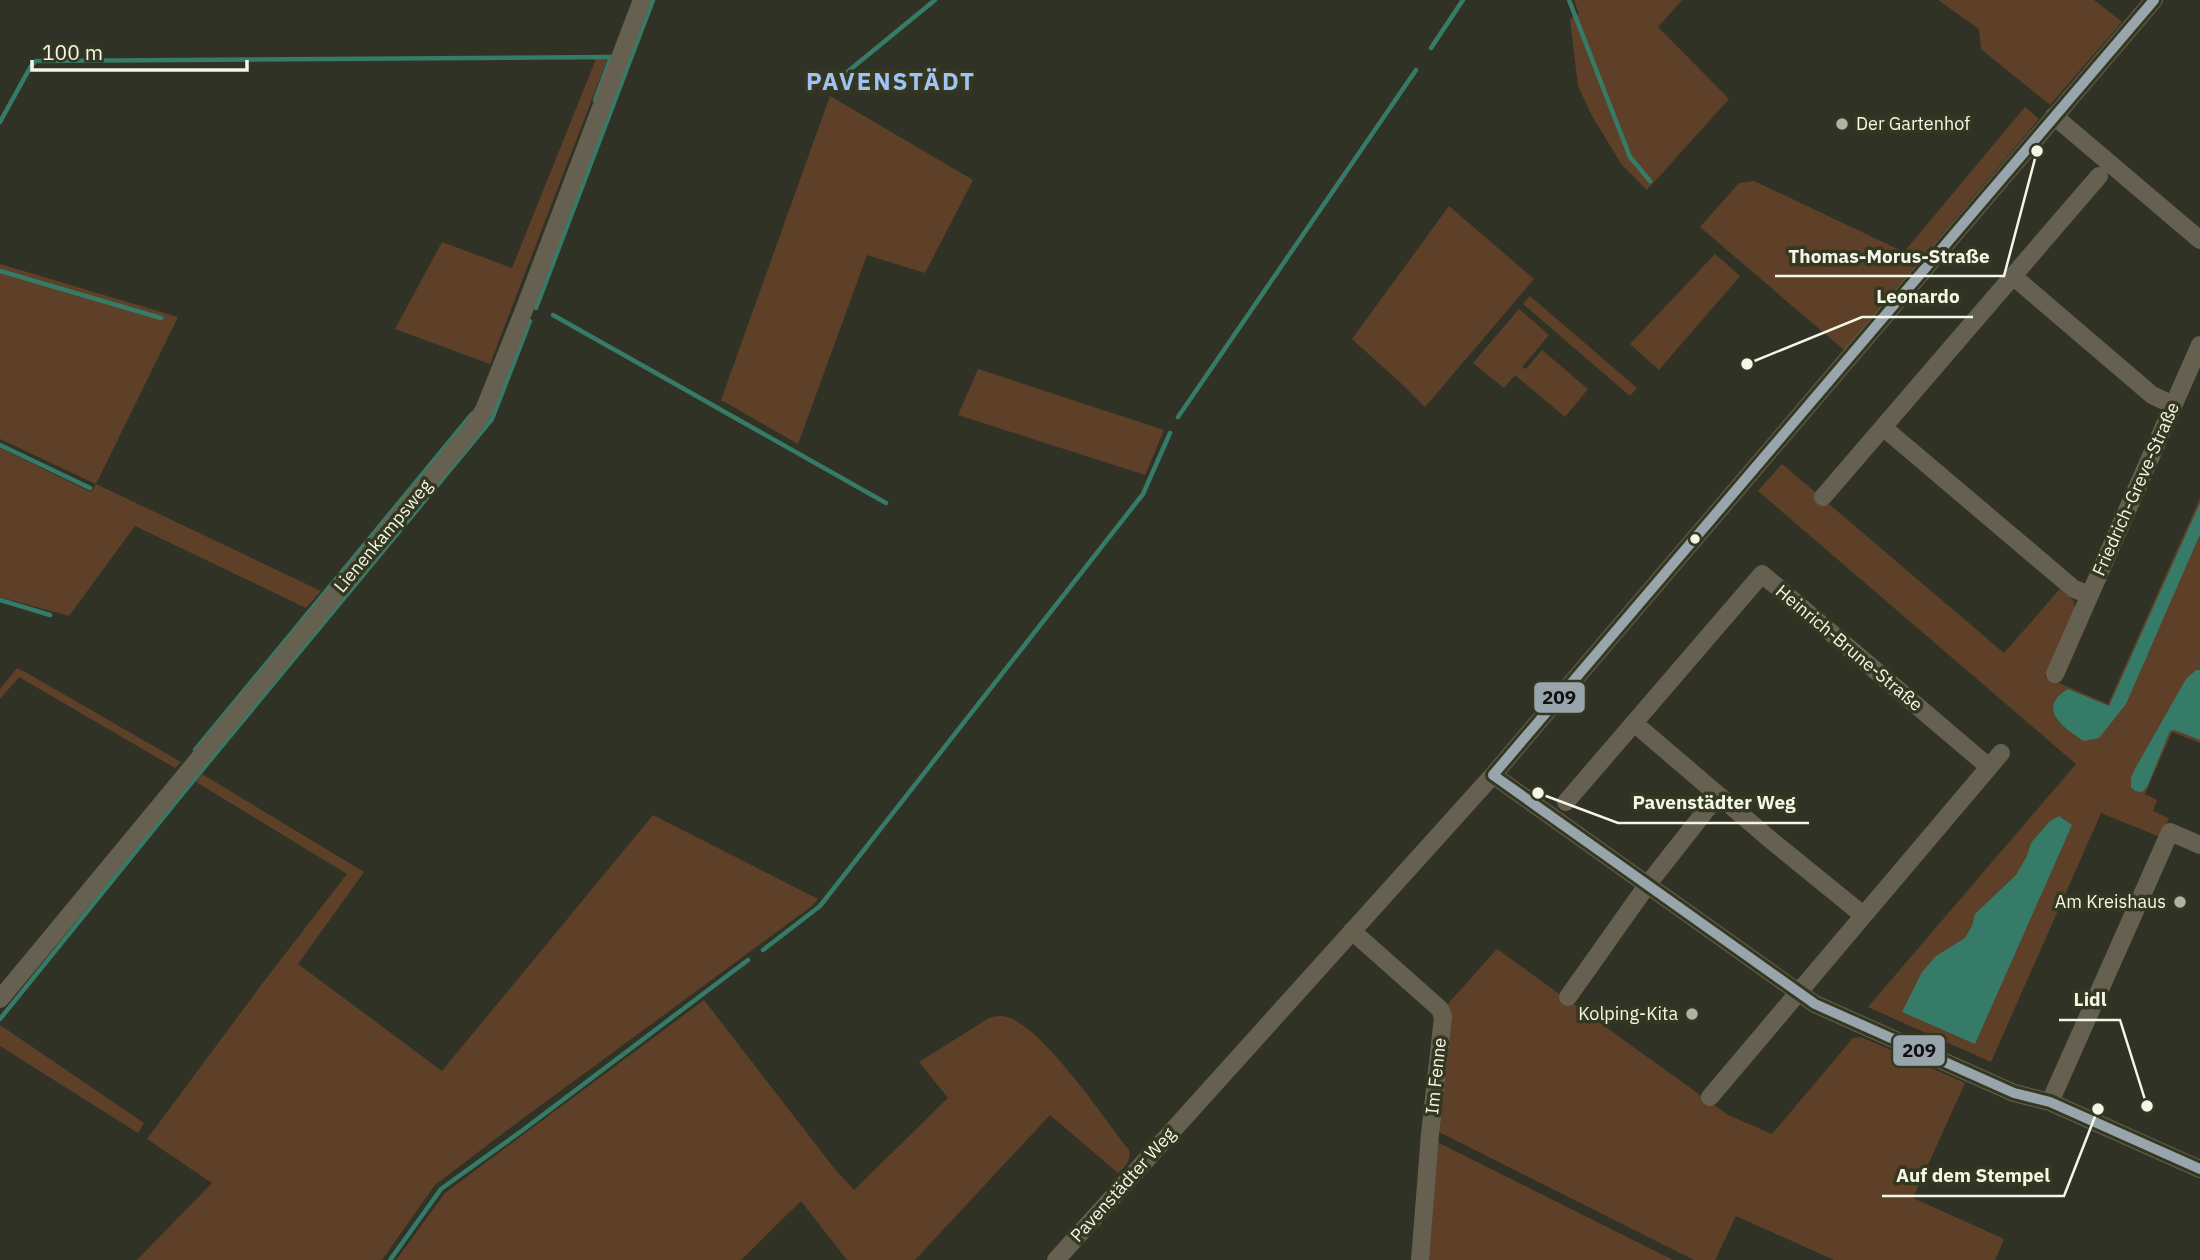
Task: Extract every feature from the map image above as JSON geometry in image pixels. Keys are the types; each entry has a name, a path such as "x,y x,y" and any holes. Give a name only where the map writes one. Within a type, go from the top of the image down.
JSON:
{"street":[{"name":"Lienenkampsweg","path":"0,999 471,430 484,410 642,0"},
{"name":"Pavenstädter Weg","path":"1056,1260 1493,775 2154,0"},
{"path":"2054,116 2200,240"},
{"path":"1824,497 2099,176"},
{"path":"2014,277 2152,395 2173,405"},
{"name":"Friedrich-Greve-Straße","path":"2055,674 2200,345"},
{"name":"Friedrich-Greve-Straße","path":"1884,428 2074,589 2090,595"},
{"name":"Heinrich-Brune-Straße","path":"1566,802 1762,574 1995,760 1710,1097"},
{"path":"1634,723 1863,915"},
{"path":"1493,775 1815,1004 2014,1093 2050,1102 2200,1169"},
{"path":"1568,997 1648,884 1718,795"},
{"path":"2050,1102 2171,832 2200,845"},
{"name":"Im Fenne","path":"1352,931 1440,1009 1443,1017 1420,1260"}],"shaded area":[{"path":"1574,0 1682,0 1658,27 1729,99 1647,190 1622,165 1592,116 1578,86 1570,19 1579,14"},
{"path":"1938,0 2094,0 2122,22 2050,105 1981,49 1979,29"},
{"path":"596,59 607,60 490,364 395,329 442,242 512,268"},
{"path":"830,96 973,180 925,273 867,255 798,444 721,400"},
{"path":"2025,107 2039,119 1844,350 1700,227 1739,183 1754,181 1904,252"},
{"path":"1449,206 1534,279 1425,407 1352,339"},
{"path":"1715,254 1740,276 1659,370 1630,344"},
{"path":"0,264 178,317 96,484 0,439"},
{"path":"1530,296 1637,388 1630,396 1523,304"},
{"path":"1519,309 1549,335 1522,367 1526,369 1542,350 1588,389 1565,417 1515,375 1504,388 1473,363"},
{"path":"978,369 1164,430 1145,475 958,415"},
{"path":"0,448 91,492 96,484 321,591 306,608 135,526 69,616 0,597"},
{"path":"1782,464 2004,653 2060,589 2074,601 2075,608 2045,677 2108,704 2200,498 2200,743 2172,732 2145,794 2157,800 2153,811 2169,818 2160,837 2101,813 1991,1062 1868,1007 2076,764 1758,491"},
{"path":"17,668 181,762 175,768 19,677 0,699 0,689"},
{"path":"202,774 364,872 298,964 442,1071 653,815 818,899 435,1185 382,1260 137,1260 212,1183 147,1139 347,874 196,782"},
{"path":"1497,949 1728,1115 1772,1134 1853,1038 1861,1037 1965,1083 1913,1198 2004,1239 1995,1260 1834,1260 1736,1216 1715,1260 1694,1260 1435,1130 1446,1006"},
{"path":"704,1000 854,1190 948,1098 919,1062 989,1018 997,1016 1010,1018 1025,1027 1057,1058 1129,1150 1129,1160 1118,1173 1050,1115 915,1260 847,1260 801,1201 741,1260 396,1260 445,1193"},
{"path":"0,1025 144,1123 138,1133 0,1046"},
{"path":"1433,1140 1673,1260 1423,1260"}],"water":[{"path":"2200,503 2200,535 2126,704 2099,738 2084,741 2061,724 2053,710 2054,703 2068,689 2109,706"},
{"path":"2196,670 2200,670 2200,740 2175,730 2170,731 2147,787 2142,792 2135,791 2131,787 2131,778 2136,767 2186,679"},
{"path":"2059,816 2072,825 1975,1044 1902,1012 1922,972 1936,956 1965,938 1975,914 2016,875 2031,843 2049,822"}],"waterway":[{"path":"536,308 653,0"},
{"path":"824,91 935,0"},
{"path":"1431,48 1463,0"},
{"path":"1569,0 1630,157 1650,181"},
{"path":"0,122 36,61 611,57 595,100"},
{"path":"1178,417 1416,70"},
{"path":"0,271 161,318"},
{"path":"553,315 886,503"},
{"path":"0,1019 492,419 530,321"},
{"path":"195,750 472,414"},
{"path":"763,950 820,906 1143,494 1170,433"},
{"path":"0,445 90,488"},
{"path":"0,600 50,615"},
{"path":"390,1260 441,1189 748,960"}],"transit line":[{"name":"209","path":"2154,0 1493,775 1815,1004 2014,1093 2050,1102 2200,1169"}],"place":[{"name":"Der Gartenhof","path":"1842,124"},
{"name":"Thomas-Morus-Straße","path":"2037,151"},
{"name":"Leonardo","path":"1747,364"},
{"name":"Pavenstädter Weg","path":"1538,793"},
{"name":"Am Kreishaus","path":"2180,902"},
{"name":"Kolping-Kita","path":"1692,1014"},
{"name":"Lidl","path":"2147,1106"},
{"name":"Auf dem Stempel","path":"2098,1109"}],"district":[{"name":"PAVENSTÄDT","path":"891,82"}]}
